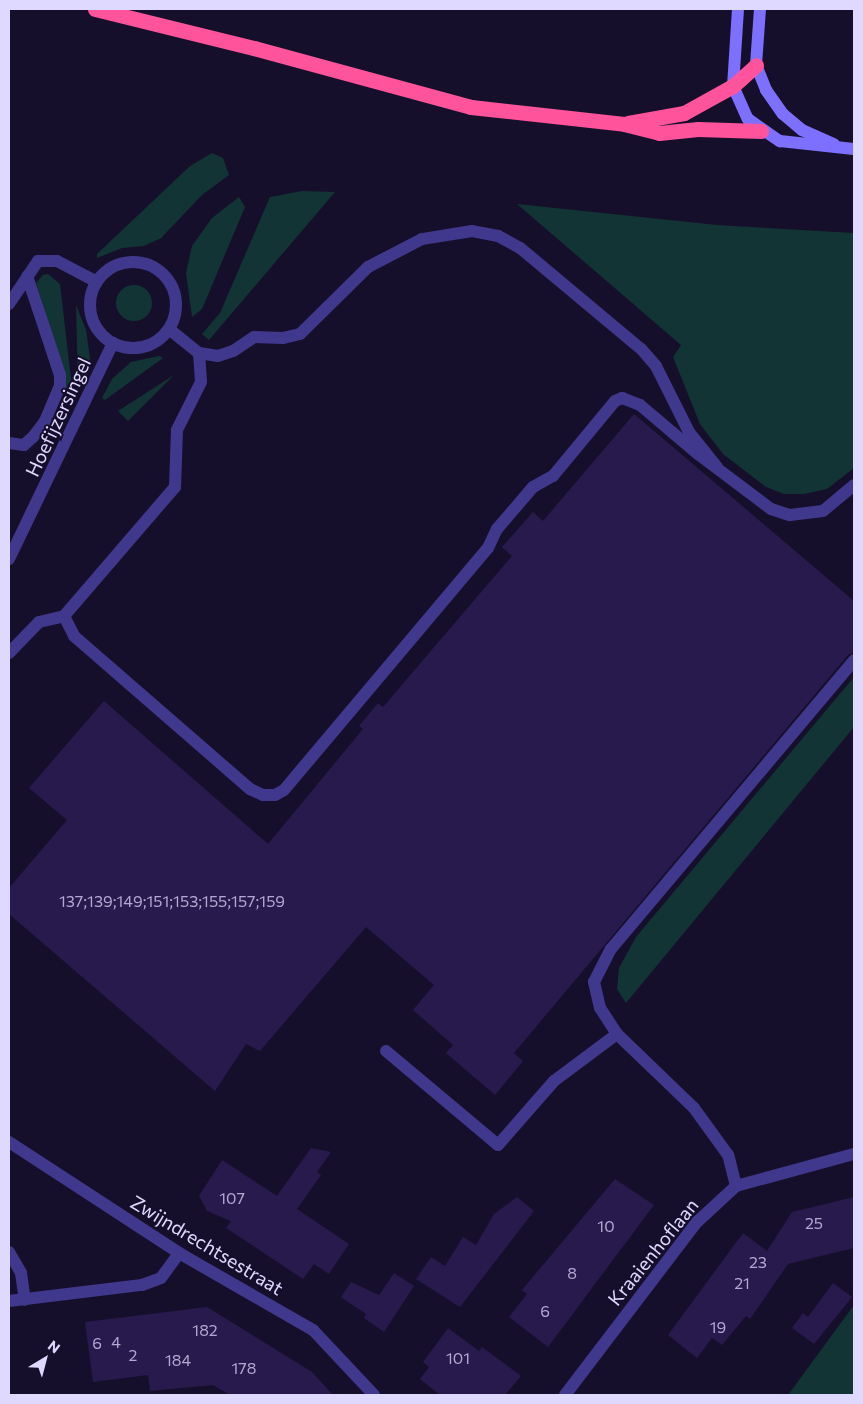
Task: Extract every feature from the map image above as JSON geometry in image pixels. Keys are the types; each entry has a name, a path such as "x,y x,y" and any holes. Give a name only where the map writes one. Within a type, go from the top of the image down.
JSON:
{"highway":[{"path":"95,9 254,48 471,107 624,124 659,133 698,129 762,131"},
{"path":"624,124 684,113 733,86 756,65"}],"street":[{"path":"738,9 733,86 748,119 762,131 780,141 848,149"},
{"path":"760,9 756,65 766,90 783,114 802,130 848,149"},
{"path":"9,304 38,261 58,261 97,282 118,265 146,264 158,270 174,291 175,311 169,329 199,353 218,356 233,351 254,337 283,338 300,334 368,267 422,239 472,231 498,236 520,248 641,349 656,366 689,432 717,467"},
{"path":"9,443 24,445 33,437 45,421 60,386 60,375 27,276"},
{"name":"Hoefijzersingel","path":"97,282 91,302 94,322 113,343 125,347 149,345 169,329"},
{"name":"Hoefijzersingel","path":"9,559 113,343"},
{"path":"9,653 39,622 64,616 175,486 177,430 201,382 199,353"},
{"path":"64,616 74,636 250,788 263,795 275,795 284,790 488,548 497,529 533,487 553,476 615,402 622,398 640,405 772,509 790,515 823,511 854,485"},
{"path":"736,1186 728,1155 694,1108 617,1034 600,1008 594,982 611,949 854,660"},
{"path":"386,1052 498,1145 554,1081 617,1034"},
{"name":"Zwijndrechtsestraat","path":"9,1142 179,1253 313,1330 374,1395"},
{"name":"Kraaienhoflaan","path":"565,1395 697,1222 736,1186 854,1154"},
{"path":"9,1252 21,1273 25,1300"},
{"path":"9,1301 142,1285 161,1278 179,1253"}],"green space":[{"path":"212,153 223,158 229,175 202,195 161,238 144,246 122,248 97,258 97,254 190,166"},
{"path":"302,191 335,192 209,340 202,334 220,313 270,197"},
{"path":"239,197 245,207 202,309 192,317 186,273 192,246 212,218"},
{"path":"517,204 717,225 854,233 854,468 827,489 804,494 784,494 766,487 723,454 700,424 673,357 681,345"},
{"path":"48,274 60,284 71,379 68,392 63,390 62,365 36,283 43,275"},
{"path":"134,285 141,286 147,290 151,296 151,310 147,316 141,320 134,321 127,320 121,316 117,310 116,303 117,296 121,290 127,286"},
{"path":"76,305 86,330 90,358 88,373 81,386 78,383"},
{"path":"159,356 163,358 105,400 102,398 112,379 131,362"},
{"path":"174,375 128,421 118,411"},
{"path":"854,677 854,727 626,1003 617,989 619,968 636,937"},
{"path":"854,1305 854,1395 788,1395"}],"building":[{"path":"634,414 854,601 854,652 848,655 514,1053 523,1061 495,1095 446,1053 453,1045 413,1010 434,985 366,927 260,1051 246,1044 215,1091 9,914 9,888 67,820 29,788 104,701 268,844 363,729 359,726 378,703 383,707 512,556 502,547 533,512 543,521"},
{"path":"311,1148 331,1152 317,1172 321,1175 297,1209 349,1244 329,1274 314,1264 303,1279 226,1228 231,1221 207,1211 199,1196 222,1160 277,1196"},
{"path":"615,1179 654,1205 548,1347 509,1317 527,1294 522,1290"},
{"path":"517,1197 534,1211 460,1307 416,1279 431,1257 445,1266 463,1237 476,1245 494,1214"},
{"path":"854,1197 854,1248 788,1264 750,1319 746,1316 722,1345 712,1338 697,1358 668,1335 743,1233 767,1251 792,1212"},
{"path":"394,1273 414,1286 384,1332 364,1318 366,1314 341,1297 351,1282 379,1295"},
{"path":"833,1283 852,1297 814,1344 792,1328 803,1313 808,1317"},
{"path":"207,1307 312,1372 333,1395 230,1395 213,1385 150,1391 148,1375 93,1382 85,1322"},
{"path":"448,1328 479,1351 482,1347 521,1376 505,1395 440,1395 420,1379 429,1367 423,1362"}]}
